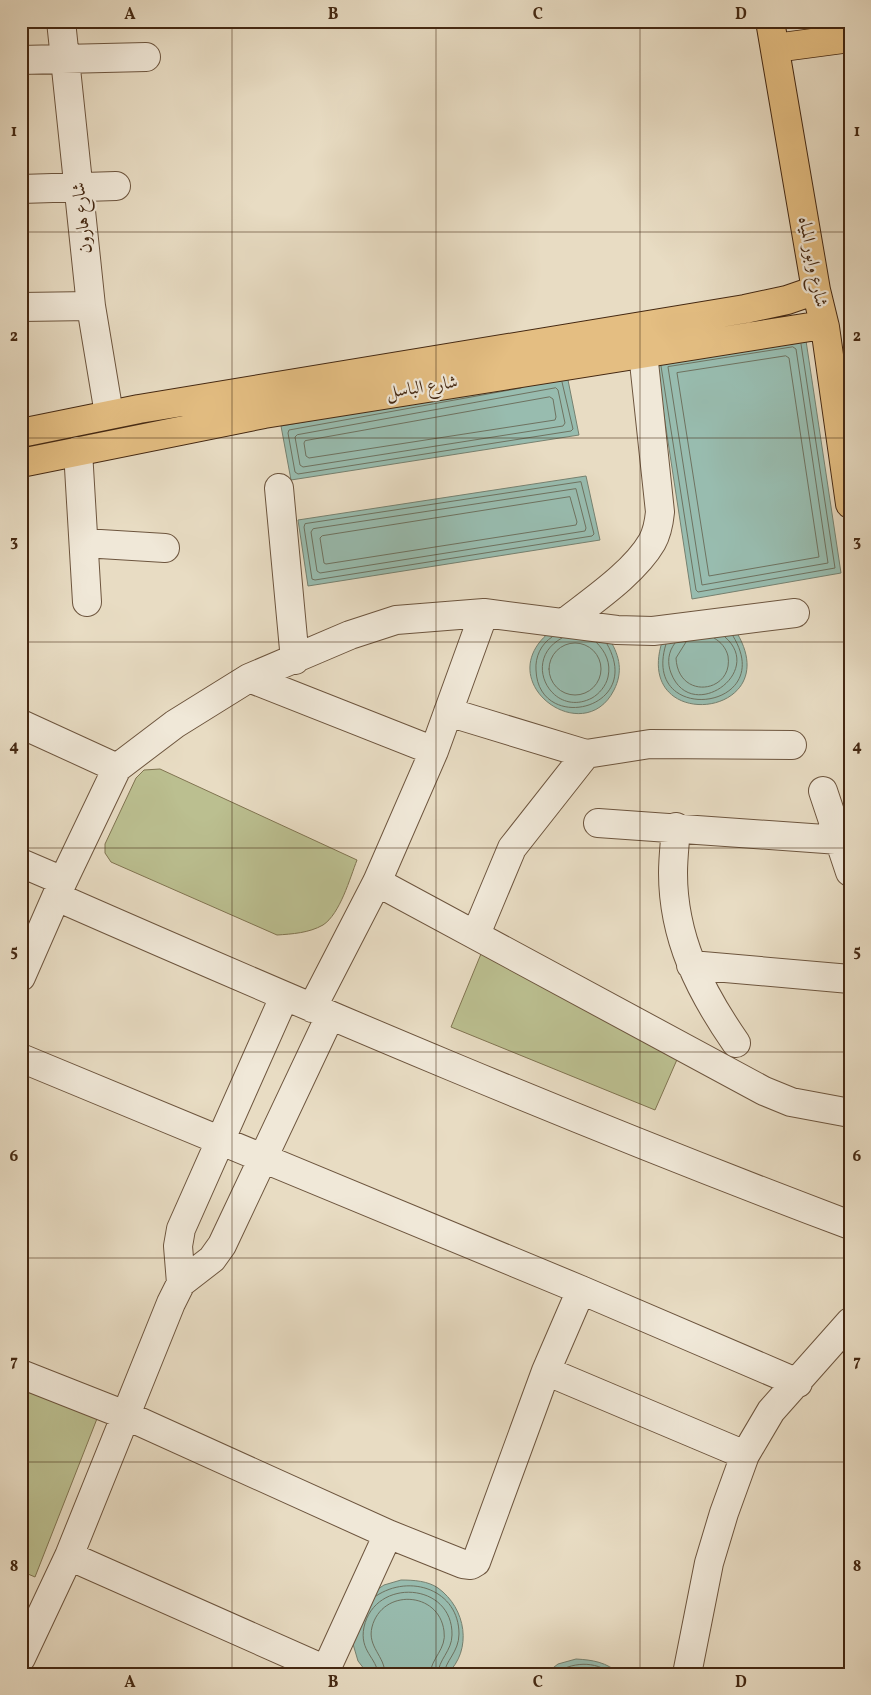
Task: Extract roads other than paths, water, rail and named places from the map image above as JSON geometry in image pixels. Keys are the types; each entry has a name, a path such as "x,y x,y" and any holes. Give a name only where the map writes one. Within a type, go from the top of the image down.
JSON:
{"main road":[{"name":"شارع وابور المياه","path":"770,21 816,290 825,327 850,504"},
{"path":"775,48 850,38"},
{"name":"شارع الباسل","path":"21,433 109,414 745,309 787,300 816,290"},
{"name":"شارع الباسل","path":"21,463 264,414 810,327 825,327"}],"street":[{"name":"شارع هارون","path":"61,21 80,187 91,306 109,414"},
{"path":"21,60 146,57"},
{"path":"21,189 116,186"},
{"path":"21,307 91,306"},
{"path":"564,623 631,566 652,542 658,526 660,512 644,353"},
{"path":"78,451 87,602"},
{"path":"279,488 295,660"},
{"path":"84,543 165,548"},
{"path":"181,1284 212,1259 222,1245 263,1159 321,1012 434,751 484,613"},
{"path":"21,977 117,768 175,724 249,678 350,635 396,620 484,613 653,631 795,613"},
{"path":"249,678 434,751"},
{"path":"448,712 586,754 650,744 792,745"},
{"path":"21,724 117,768"},
{"path":"476,934 512,848 586,754"},
{"path":"823,790 850,872"},
{"path":"598,823 839,840"},
{"path":"676,827 673,874 678,920 691,965 710,1006 736,1043"},
{"path":"21,863 60,889 284,997 750,1187 850,1225"},
{"path":"377,882 764,1090 799,1104 850,1113"},
{"path":"691,965 850,978"},
{"path":"23,1647 69,1556 125,1415 181,1284 178,1246 181,1229 284,997"},
{"path":"21,1058 581,1290 798,1383"},
{"path":"21,1374 125,1415 388,1534 463,1564 471,1565 476,1562 546,1371 581,1290"},
{"path":"687,1674 709,1563 724,1513 745,1455 771,1411 798,1383 850,1322"},
{"path":"546,1371 745,1455"},
{"path":"69,1556 325,1672 388,1534"}],"water":[{"path":"805,334 841,573 692,599 655,356"},
{"path":"567,375 579,435 291,480 281,426"},
{"path":"586,476 600,540 308,586 298,520"},
{"path":"555,628 610,640 618,659 619,677 614,690 600,707 582,714 563,711 546,701 534,686 530,668 536,648"},
{"path":"737,633 747,662 742,683 728,698 707,704 686,702 669,692 659,672 662,642"},
{"path":"401,1580 421,1581 430,1584 438,1588 455,1606 463,1630 463,1642 455,1664 447,1674 368,1674 358,1661 353,1644 369,1595 384,1585"},
{"path":"576,1659 599,1662 620,1674 545,1674 558,1664"}]}
